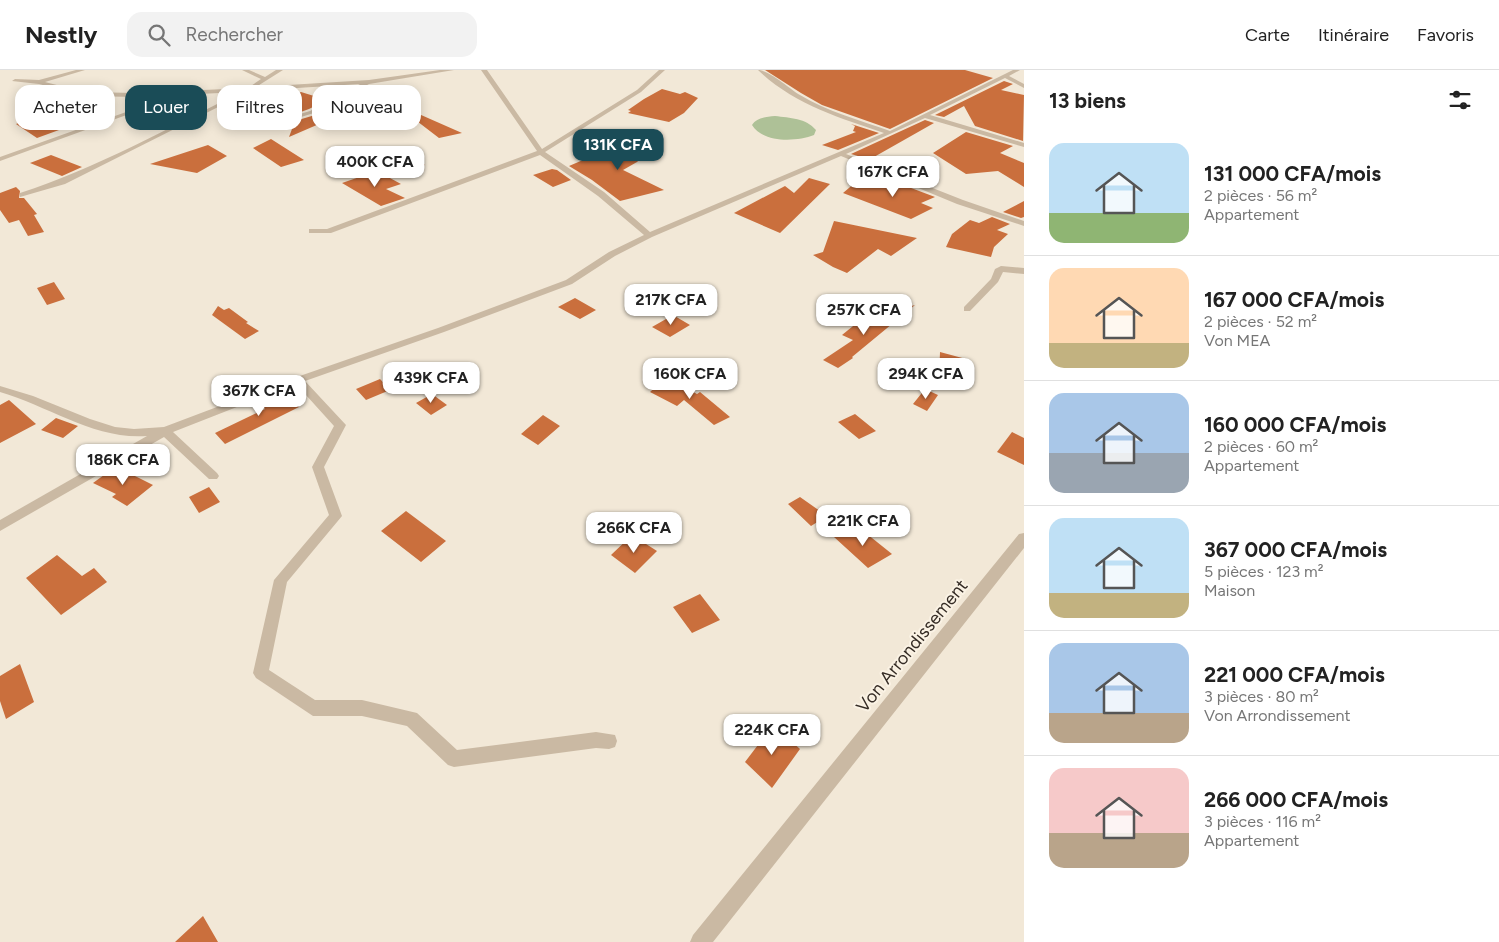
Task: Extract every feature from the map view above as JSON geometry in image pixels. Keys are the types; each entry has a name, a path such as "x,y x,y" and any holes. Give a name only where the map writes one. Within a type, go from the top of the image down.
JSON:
{"street":[{"path":"39,82 82,70"},
{"path":"245,70 265,79"},
{"path":"256,85 280,70"},
{"path":"302,86 369,82 451,70"},
{"path":"484,70 540,152 601,194 649,235"},
{"path":"312,231 328,231 540,152 639,91 662,70"},
{"path":"760,70 789,92 804,100 833,113 890,133"},
{"path":"0,533 5,524 165,431 298,380 441,330 569,282 612,254 649,235 890,133 1008,73 1024,86"},
{"path":"15,80 39,82 84,94 125,94"},
{"path":"302,115 358,90 369,82"},
{"path":"23,196 85,172 217,106"},
{"path":"0,159 125,114"},
{"path":"926,116 1024,145"},
{"path":"842,154 960,202 1024,224"},
{"path":"967,309 995,280 998,271 1001,269 1024,271"},
{"path":"298,380 340,425 318,467 336,516 281,580 261,673 313,708 362,708 411,718 454,760 596,740 609,741"},
{"path":"0,389 28,396 116,432 165,431 213,476"},
{"name":"Von Arrondissement","path":"700,942 1024,538"}],"green space":[{"path":"775,116 797,119 807,123 816,130 814,135 789,140 772,138 757,131 752,125 759,119"}],"building":[{"path":"765,70 965,70 993,78 890,129 822,105"},
{"path":"1004,81 1013,84 1001,90 1024,95 1023,141 975,126 964,106 944,117 935,115"},
{"path":"662,89 680,94 685,92 698,98 684,113 669,122 628,113 631,111 628,110"},
{"path":"302,92 312,95 312,108 302,112"},
{"path":"421,115 462,133 439,138 421,124"},
{"path":"312,116 312,127 289,137 292,130 302,130 302,119"},
{"path":"925,120 934,123 874,157 872,156 868,159 851,154"},
{"path":"851,124 879,133 838,150 822,145 856,132 853,131 855,126"},
{"path":"25,130 59,130 37,138"},
{"path":"966,132 1013,146 1000,153 1024,163 1024,187 998,171 966,174 933,153"},
{"path":"639,136 647,152 637,162 623,170 664,190 620,201 569,166"},
{"path":"271,139 304,160 281,167 253,148"},
{"path":"208,145 227,156 197,173 150,164"},
{"path":"410,154 425,165 400,171 386,160"},
{"path":"51,155 82,167 62,176 30,163"},
{"path":"552,169 557,170 571,180 553,187 533,175"},
{"path":"377,171 401,184 386,189 405,198 381,206 342,183"},
{"path":"809,178 830,184 780,233 734,213 785,186 794,193"},
{"path":"890,180 935,197 921,203 933,208 911,219 843,193 856,182 874,188"},
{"path":"16,187 20,191 19,198 24,198 37,214 34,215 44,232 28,236 19,220 9,223 0,210 0,193"},
{"path":"1024,201 1024,217 1021,218 1003,212"},
{"path":"992,217 1010,224 997,230 1008,234 994,247 991,257 946,247 952,234 970,220 979,223"},
{"path":"834,221 917,238 891,256 878,249 847,273 813,255 823,252"},
{"path":"54,282 65,299 47,305 37,288"},
{"path":"575,298 596,310 580,319 558,307"},
{"path":"915,305 853,358 838,368 823,360 853,340 842,335 858,322"},
{"path":"218,306 224,310 229,308 248,322 246,323 259,331 245,339 212,315"},
{"path":"673,315 690,325 670,337 652,327"},
{"path":"940,352 966,359 966,385 939,379"},
{"path":"666,378 697,394 700,392 730,417 714,425 684,400 677,406 650,392"},
{"path":"380,379 390,390 366,400 356,389"},
{"path":"925,389 938,395 927,411 913,404"},
{"path":"282,391 299,407 225,444 215,433 265,409 258,401"},
{"path":"432,394 447,405 431,415 416,403"},
{"path":"9,400 36,424 0,443 0,405"},
{"path":"855,414 876,431 859,439 838,422"},
{"path":"543,415 560,426 538,445 521,434"},
{"path":"56,418 78,426 63,438 41,430"},
{"path":"1012,432 1024,438 1024,465 997,452"},
{"path":"115,467 153,485 127,506 112,497 116,494 93,483"},
{"path":"209,487 220,502 199,513 189,497"},
{"path":"800,497 827,516 811,526 788,504"},
{"path":"406,511 446,541 421,562 381,531"},
{"path":"857,526 892,554 868,568 834,537"},
{"path":"632,535 657,551 635,573 611,555"},
{"path":"57,555 82,576 94,568 107,582 61,615 26,578"},
{"path":"700,594 720,620 692,633 673,607"},
{"path":"20,664 34,702 6,719 0,701 0,676"},
{"path":"773,725 800,749 772,788 745,762"},
{"path":"203,916 218,942 175,942"}]}
